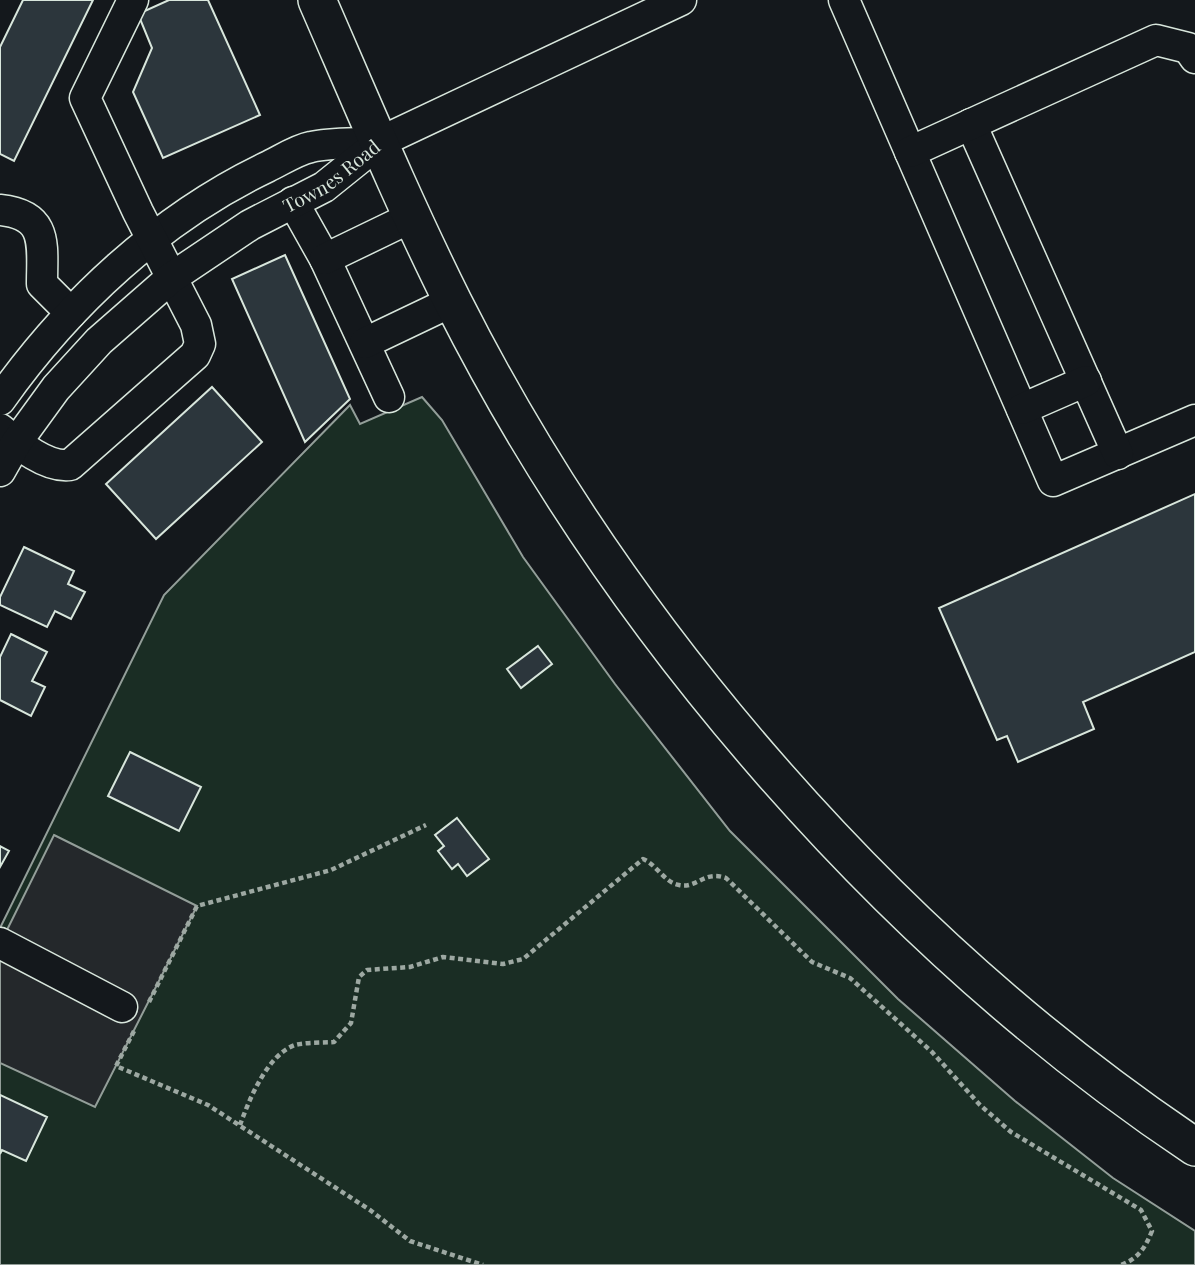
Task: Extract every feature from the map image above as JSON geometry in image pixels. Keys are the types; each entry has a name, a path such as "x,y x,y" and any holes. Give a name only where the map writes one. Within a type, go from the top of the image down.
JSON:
{"main road":[{"path":"317,0 453,301 523,427 620,578 689,672 829,833 986,985 1072,1057 1195,1147"}],"street":[{"path":"8,436 58,467 70,465 195,355 200,344 196,325 151,239 85,98 133,0"},
{"path":"380,142 681,0"},
{"path":"844,0 1053,481 1195,420"},
{"path":"910,152 1156,40 1188,48 1195,58"},
{"path":"971,124 1118,454"},
{"name":"Townes Road","path":"0,400 30,358 71,313 151,239 227,187 310,147 380,142"},
{"name":"Townes Road","path":"0,471 8,436 99,341 171,278 250,225 324,187 380,142"},
{"path":"293,202 325,259 389,397"},
{"path":"0,210 19,212 37,226 42,240 42,285 71,313"},
{"path":"325,259 414,216"},
{"path":"365,343 453,301"},
{"path":"1022,409 1086,381"},
{"path":"0,943 132,1011"}],"path":[{"path":"426,825 331,870 197,906 132,1011 116,1066 208,1105 370,1210 410,1241 484,1265"},
{"path":"240,1125 248,1104 281,1053 296,1045 334,1042 351,1023 359,977 367,970 410,967 443,957 503,964 523,959 643,859 652,862 674,884 681,886 715,874 726,878 812,962 850,978 932,1052 971,1096 1012,1132 1141,1210 1152,1231 1144,1249 1132,1261 1121,1265"}],"green space":[{"path":"422,397 442,420 523,557 615,684 730,831 898,999 1015,1101 1113,1178 1195,1231 1195,1265 0,1265 0,928 164,595 350,405 360,424"}],"shaded area":[{"path":"54,835 197,906 95,1107 0,1063 0,944"}],"building":[{"path":"23,0 93,0 14,161 0,154 0,47"},
{"path":"169,0 208,0 260,115 163,158 133,92 152,48 138,14"},
{"path":"285,255 350,399 305,442 232,279"},
{"path":"212,387 262,442 156,539 106,484"},
{"path":"1195,494 1195,652 1083,702 1094,729 1018,762 1007,736 997,740 939,608"},
{"path":"24,547 74,571 68,584 85,592 71,619 55,611 47,627 0,605 0,597"},
{"path":"11,634 47,652 32,681 45,687 31,716 0,700 0,657"},
{"path":"538,646 552,664 521,688 507,669"},
{"path":"130,752 201,787 179,831 108,796"},
{"path":"457,818 489,859 467,876 458,864 452,869 438,851 444,846 435,835"},
{"path":"0,846 9,851 0,867"},
{"path":"0,1095 47,1117 26,1161 2,1150 0,1154"}]}
